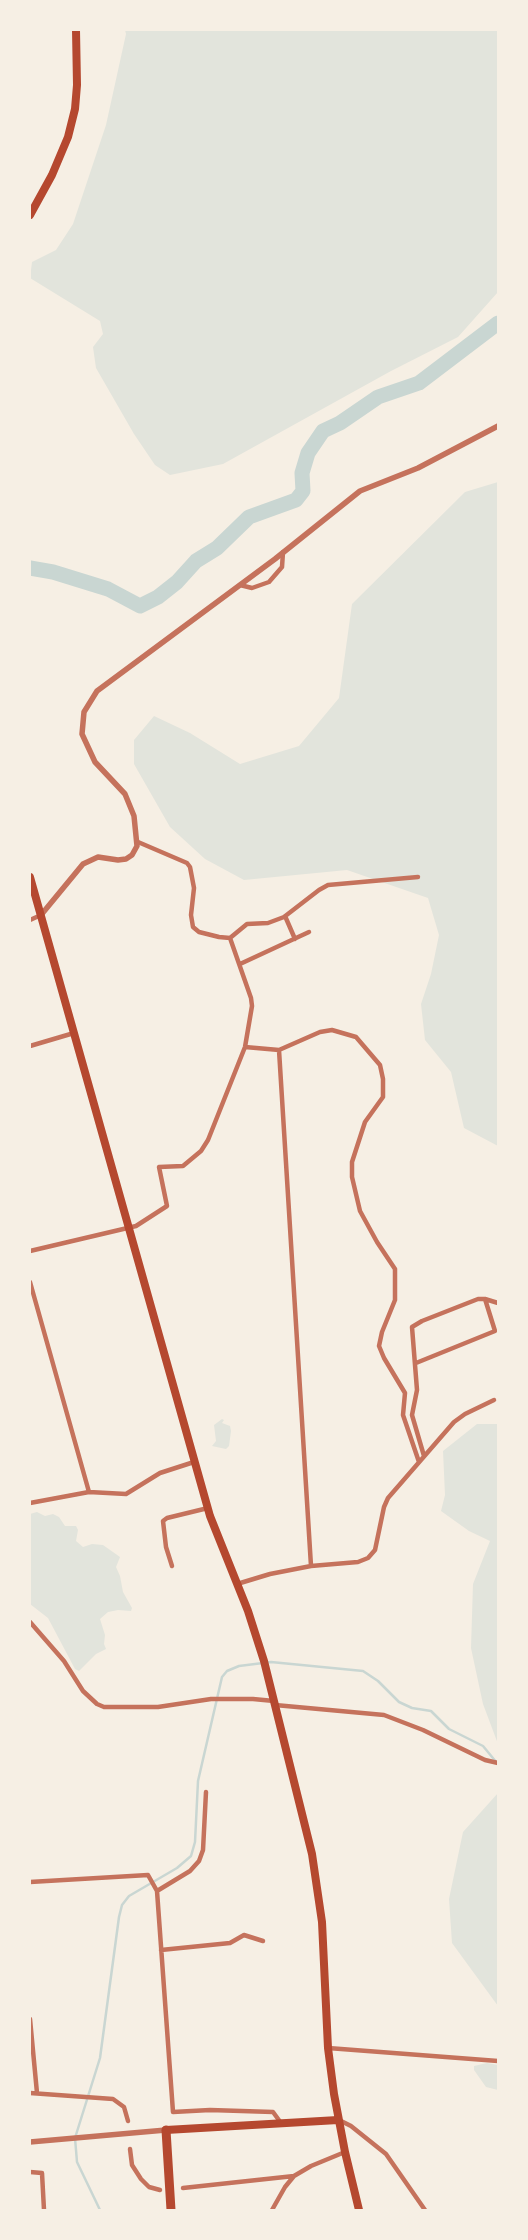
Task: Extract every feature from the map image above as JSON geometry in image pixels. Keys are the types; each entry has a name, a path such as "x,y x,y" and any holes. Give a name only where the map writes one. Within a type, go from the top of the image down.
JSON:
{"highway":[{"path":"30,215 52,175 68,137 75,109 77,85 76,30"},
{"path":"30,877 194,1462 208,1508 256,1635 274,1703 318,1885 322,1922 328,2048 344,2152 359,2210"},
{"path":"171,2210 166,2130 338,2120"}],"street":[{"path":"30,920 41,916 83,864 98,857 118,860 126,859 136,851 138,842 134,816 125,794 102,770 86,745 82,734 84,712 97,691 240,585 360,491 418,468 498,426"},
{"path":"240,585 252,588 269,582 282,567 283,552"},
{"path":"138,842 187,863 193,873 194,888 191,915 193,927 206,935 230,938 247,924 268,923 285,916 328,885 418,877"},
{"path":"285,916 295,939"},
{"path":"240,964 309,932"},
{"path":"30,1251 139,1224 167,1206 159,1167 183,1166 201,1151 208,1140 246,1047 252,1006 248,985 230,938"},
{"path":"246,1047 279,1050 320,1032 332,1030 356,1037 380,1065 383,1079 383,1096 365,1122 352,1162 352,1177 360,1211 395,1269 395,1300 382,1332 379,1346 405,1393 403,1414 419,1462"},
{"path":"30,1046 74,1033"},
{"path":"279,1050 310,1566"},
{"path":"30,1282 89,1492"},
{"path":"424,1456 412,1415 417,1390 412,1332 414,1325 474,1300 485,1299 498,1303"},
{"path":"416,1363 494,1331 485,1299"},
{"path":"237,1584 270,1574 310,1566 358,1562 368,1558 375,1550 385,1503 454,1422 465,1414 494,1400"},
{"path":"30,1503 89,1492 126,1494 160,1473 194,1462"},
{"path":"172,1566 166,1547 163,1521 208,1508"},
{"path":"30,1622 64,1661 83,1691 97,1704 104,1707 158,1707 211,1699 253,1699 384,1715 423,1730 485,1760 498,1763"},
{"path":"156,1890 190,1871 199,1861 204,1850 206,1792"},
{"path":"30,1882 146,1874 149,1876 156,1890 173,2112 273,2112 281,2123"},
{"path":"161,1950 230,1943 244,1935 264,1941"},
{"path":"30,2019 37,2093"},
{"path":"328,2048 498,2061"},
{"path":"30,2094 94,2097 117,2101 124,2107 128,2121"},
{"path":"338,2120 351,2126 386,2154 424,2210"},
{"path":"30,2142 166,2130"},
{"path":"130,2149 132,2165 141,2179 149,2187 160,2190"},
{"path":"272,2210 285,2187 294,2176 344,2152"},
{"path":"30,2172 42,2173 44,2210"},
{"path":"183,2188 294,2176"}],"shaded area":[{"path":"125,30 498,30 498,292 458,337 391,371 223,464 170,475 155,465 134,434 96,368 93,347 103,334 100,321 30,278 32,262 56,250 73,224 106,125 126,34"},
{"path":"498,482 498,1146 464,1128 451,1072 425,1040 421,1004 431,974 439,935 428,898 347,870 244,880 205,859 170,827 134,764 134,740 154,716 190,733 240,764 299,746 339,698 352,604 465,492"},
{"path":"222,1419 224,1420 222,1423 230,1426 231,1431 229,1446 226,1449 212,1446 216,1441 214,1425"},
{"path":"477,1424 498,1424 498,1744 483,1704 471,1648 473,1584 490,1541 469,1531 441,1511 445,1495 443,1451"},
{"path":"37,1512 45,1516 53,1514 59,1517 65,1526 76,1526 78,1530 76,1541 83,1547 92,1544 103,1545 120,1557 116,1567 123,1592 132,1608 131,1611 118,1610 108,1612 100,1619 105,1635 104,1644 106,1649 96,1654 79,1671 75,1669 48,1618 30,1604 30,1514"},
{"path":"498,1793 498,2006 452,1943 449,1899 463,1832"},
{"path":"487,2063 498,2065 498,2090 486,2087 474,2070 474,2066"}],"waterway":[{"path":"30,568 53,572 108,589 140,606 158,597 177,582 196,561 217,548 249,517 296,500 303,491 302,473 308,453 323,431 340,423 378,397 419,383 498,323"},
{"path":"100,2210 77,2162 75,2138 100,2058 119,1917 122,1905 129,1896 177,1868 191,1856 195,1842 198,1781 222,1677 227,1671 239,1666 271,1662 363,1671 378,1681 399,1702 412,1708 431,1711 449,1729 483,1746 497,1763"}]}
